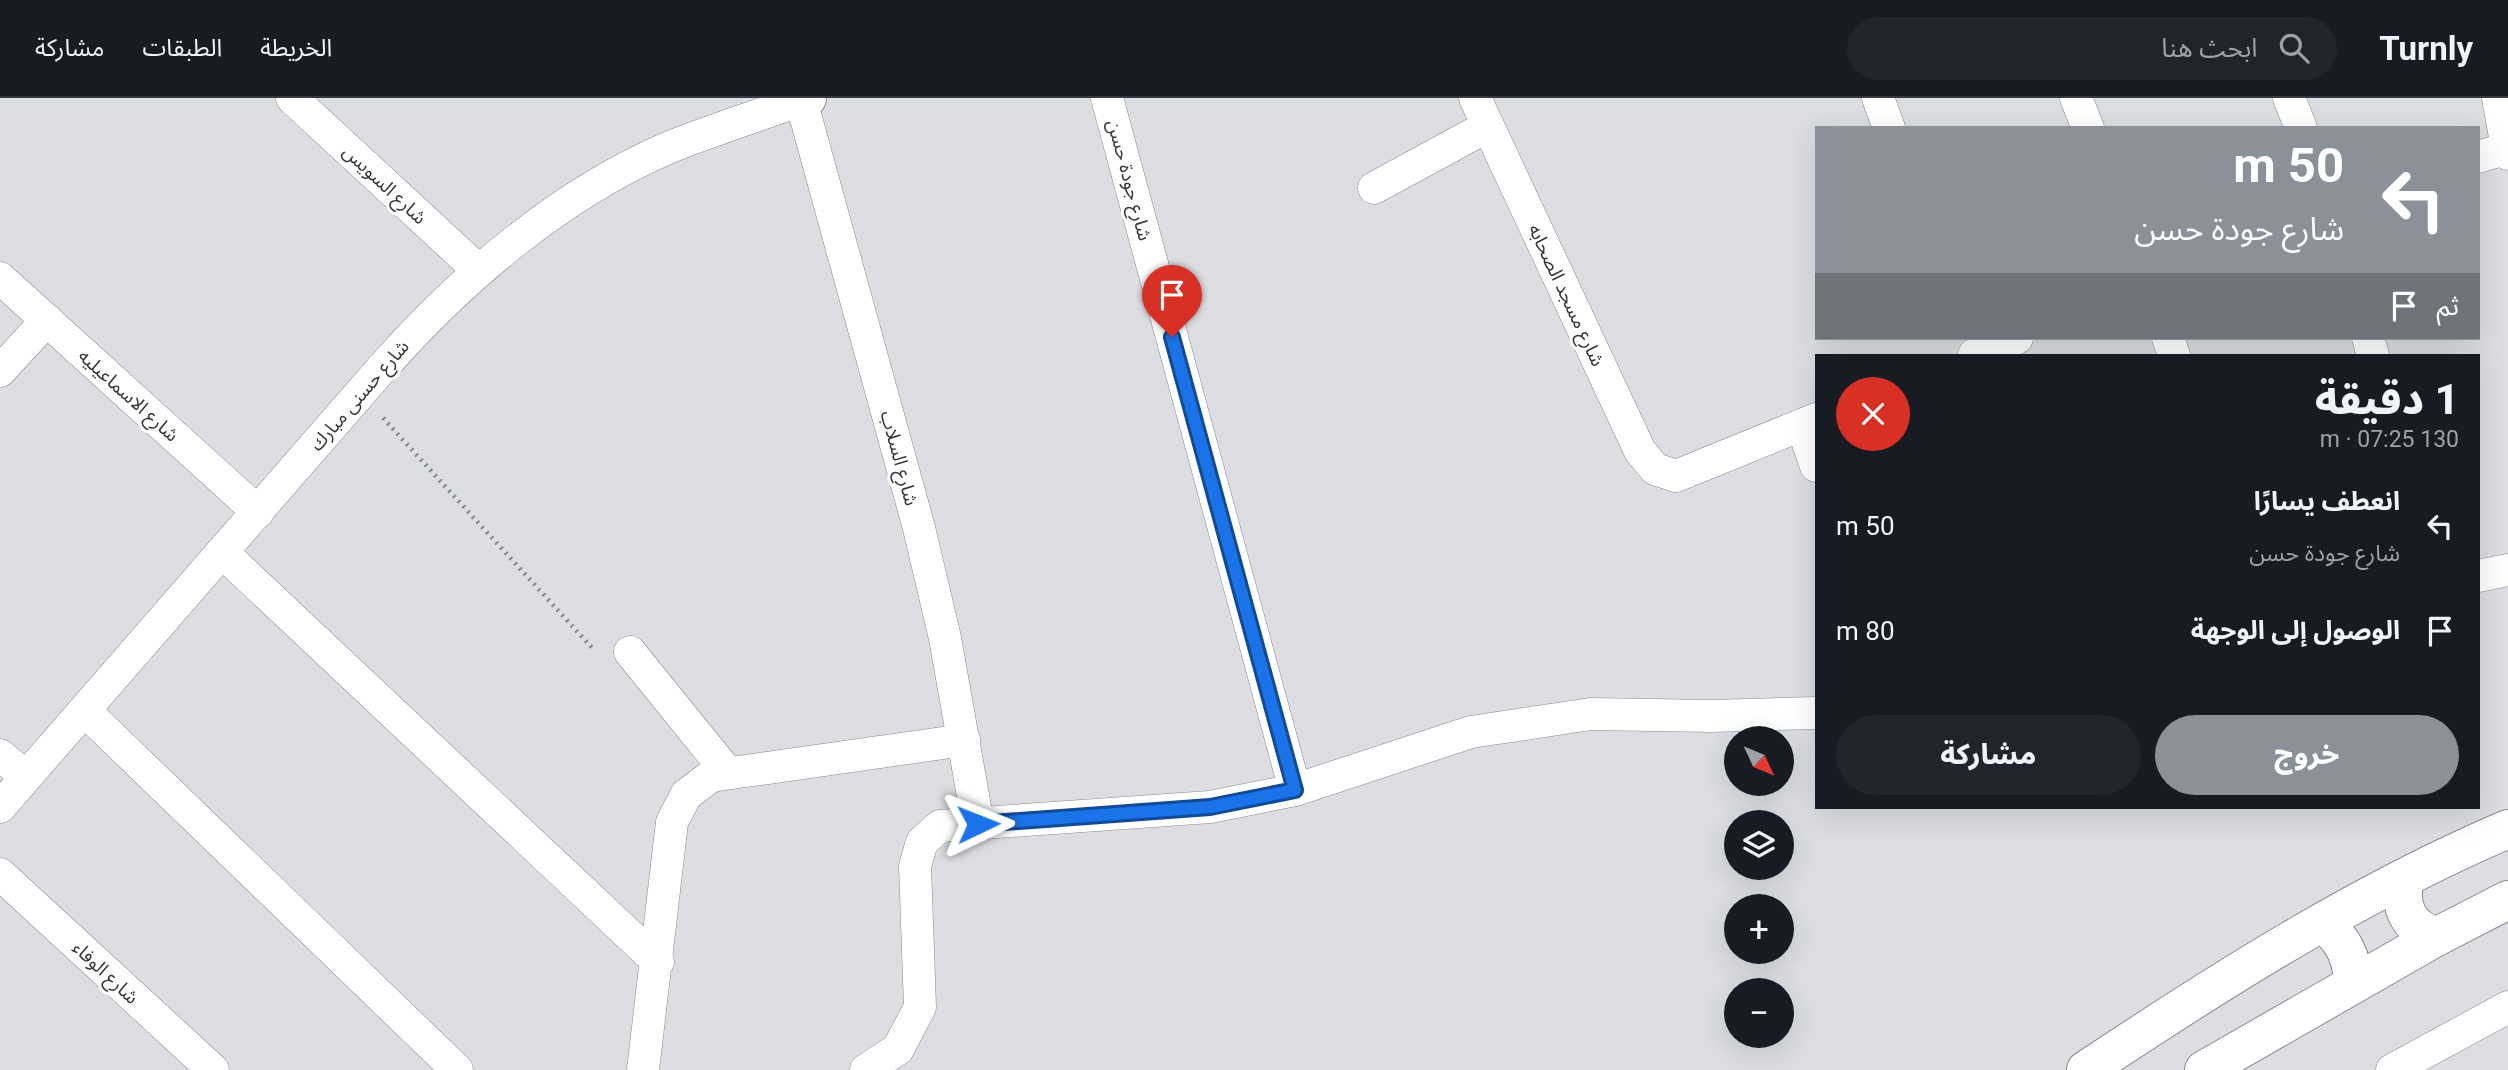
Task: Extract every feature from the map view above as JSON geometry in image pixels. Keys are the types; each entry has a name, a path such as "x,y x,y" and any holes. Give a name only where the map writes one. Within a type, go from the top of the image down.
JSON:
{"street":[{"name":"شارع السويس","path":"292,98 478,270"},
{"name":"شارع جودة حسن","path":"1107,98 1295,790"},
{"path":"1878,98 1887,126"},
{"path":"2076,98 2087,126"},
{"path":"2289,98 2300,126"},
{"path":"2498,98 2500,152"},
{"name":"شارع حسنى مبارك","path":"0,807 428,316 478,270 568,202 668,148 802,99"},
{"name":"شارع السلاب","path":"802,99 919,528 945,638 978,824"},
{"path":"1374,188 1480,105"},
{"name":"شارع مسجد الصحابه","path":"1480,105 1640,451 1655,469 1676,476 1809,422"},
{"name":"شارع الاسماعيليه","path":"0,278 258,512"},
{"path":"0,371 47,320"},
{"path":"1975,354 2012,340"},
{"path":"1809,422 1815,460"},
{"path":"222,552 658,962"},
{"path":"2480,576 2508,570"},
{"path":"630,652 728,774"},
{"path":"85,710 457,1070"},
{"path":"866,1070 898,1049 920,1007 915,866 922,842 940,826 1210,807 1295,790 1471,732 1591,714 1712,716 1815,713"},
{"path":"643,1070 658,962 672,822 686,794 711,776 964,740"},
{"path":"0,755 26,778"},
{"path":"2086,1070 2323,922 2405,878 2508,829"},
{"name":"شارع الوفاء","path":"0,874 213,1070"},
{"path":"2405,878 2401,892 2403,908 2410,921 2422,932 2436,937"},
{"path":"2204,1070 2436,937 2508,900"},
{"path":"2323,922 2339,937 2350,956 2353,984"},
{"path":"2392,1070 2508,1007"}],"path":[{"path":"360,393 606,663 625,650 630,652"}],"route":[{"path":"978,824 1210,807 1295,790 1172,337"}]}
